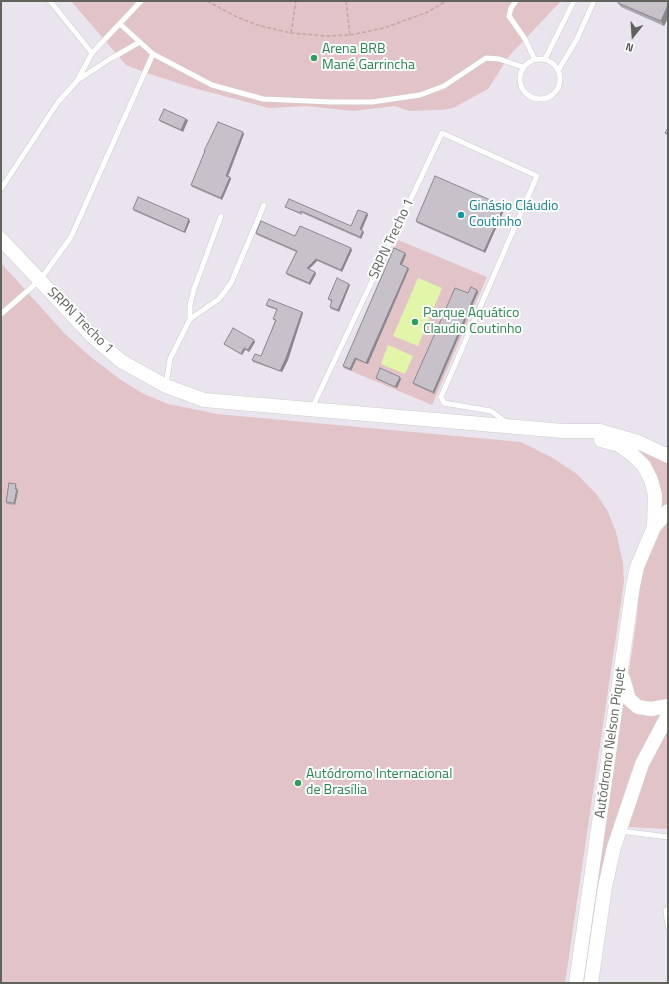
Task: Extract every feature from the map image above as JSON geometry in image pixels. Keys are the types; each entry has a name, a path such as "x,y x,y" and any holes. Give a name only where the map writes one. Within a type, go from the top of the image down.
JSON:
{"main road":[{"name":"SRPN Trecho 1","path":"1,239 93,337 121,361 166,386 204,400 511,427 563,431 600,431 619,435 668,456"},
{"name":"SRPN Trecho 1","path":"563,431 619,445 632,454 644,466 656,495 654,527"},
{"name":"Autódromo Nelson Piquet","path":"576,983 630,604 637,567 654,527 668,511"},
{"path":"621,670 629,699 638,707 651,710 668,706"},
{"name":"Autódromo Nelson Piquet","path":"591,983 605,886 619,831 642,764 668,715"}],"lane":[{"path":"50,1 92,53"},
{"path":"1,189 58,102 77,81 92,53 141,1"},
{"path":"516,1 511,8 510,16 525,39 534,58"},
{"path":"545,59 574,1"},
{"path":"559,70 577,39 594,1"},
{"path":"120,24 153,54 212,85 263,99 372,102 420,95 444,86 486,58 499,59 523,67"},
{"path":"77,81 110,59 140,42"},
{"path":"1,314 40,280 71,237 153,54"},
{"path":"534,58 545,59 553,62 559,70 561,84 553,96 539,100 526,94 519,81 523,67 534,58"},
{"name":"SRPN Trecho 1","path":"312,409 442,134 537,176 441,397 444,403 491,411 511,427"},
{"path":"166,386 170,359 190,320 219,299 231,283 264,205"},
{"path":"190,320 190,305 198,277 221,216"},
{"path":"619,831 668,837"},
{"path":"668,908 666,911 668,926"}],"path":[{"path":"207,1 235,16 257,25 291,33 326,36 350,35 384,28 407,21 428,12 446,1"},
{"path":"291,33 296,1"},
{"path":"346,1 350,35"}],"shaded area":[{"name":"Arena BRB Mané Garrincha","path":"71,1 561,1 509,56 488,89 453,108 409,111 395,106 353,111 306,106 269,108 190,87 126,65"},
{"name":"Parque Aquático Claudio Coutinho","path":"398,240 487,277 432,405 344,368"},
{"name":"Autódromo Internacional de Brasília","path":"1,263 65,334 92,358 121,380 142,393 168,404 217,414 521,442 551,457 577,474 597,495 608,512 616,532 623,563 624,582 565,983 1,983"},
{"path":"418,278 442,288 418,346 393,336"},
{"path":"388,345 413,356 405,374 381,364"},
{"path":"627,444 668,463 668,504 661,511"},
{"path":"668,519 668,699 658,705 636,700 628,679 637,617 639,579 651,546"},
{"path":"620,702 643,714 661,714 607,851 601,873 584,983 579,983"},
{"path":"668,728 668,829 626,827 648,762"}],"building":[{"path":"618,1 668,1 668,5 661,21 618,3"},
{"path":"164,109 186,119 181,130 159,120"},
{"path":"218,122 243,132 226,176 230,177 221,198 191,185 204,151"},
{"path":"668,128 668,135 665,133"},
{"name":"Ginásio Cláudio Coutinho","path":"435,176 504,206 484,251 416,221"},
{"path":"138,197 189,219 184,232 133,209"},
{"path":"289,199 351,226 358,210 367,213 360,229 363,231 360,237 301,211 300,213 285,207"},
{"path":"261,221 295,236 300,226 351,248 341,270 316,259 307,268 315,272 309,283 286,273 297,251 256,233"},
{"path":"394,248 405,253 400,264 408,268 366,363 355,358 350,369 343,366"},
{"path":"337,278 349,284 338,310 330,307 332,300 328,299"},
{"path":"471,287 477,290 433,392 413,383 455,288 468,293"},
{"path":"269,299 302,312 280,371 252,360 255,354 261,356 276,320 273,319 277,309 266,305"},
{"path":"233,328 254,340 248,350 244,348 241,354 224,344"},
{"path":"380,368 400,377 395,387 376,378"},
{"path":"9,483 16,484 15,489 17,489 14,503 6,502"}],"place":[{"name":"Arena BRB Mané Garrincha","path":"314,58"},
{"name":"Ginásio Cláudio Coutinho","path":"461,215"},
{"name":"Parque Aquático Claudio Coutinho","path":"415,322"},
{"name":"Autódromo Internacional de Brasília","path":"298,783"}]}
